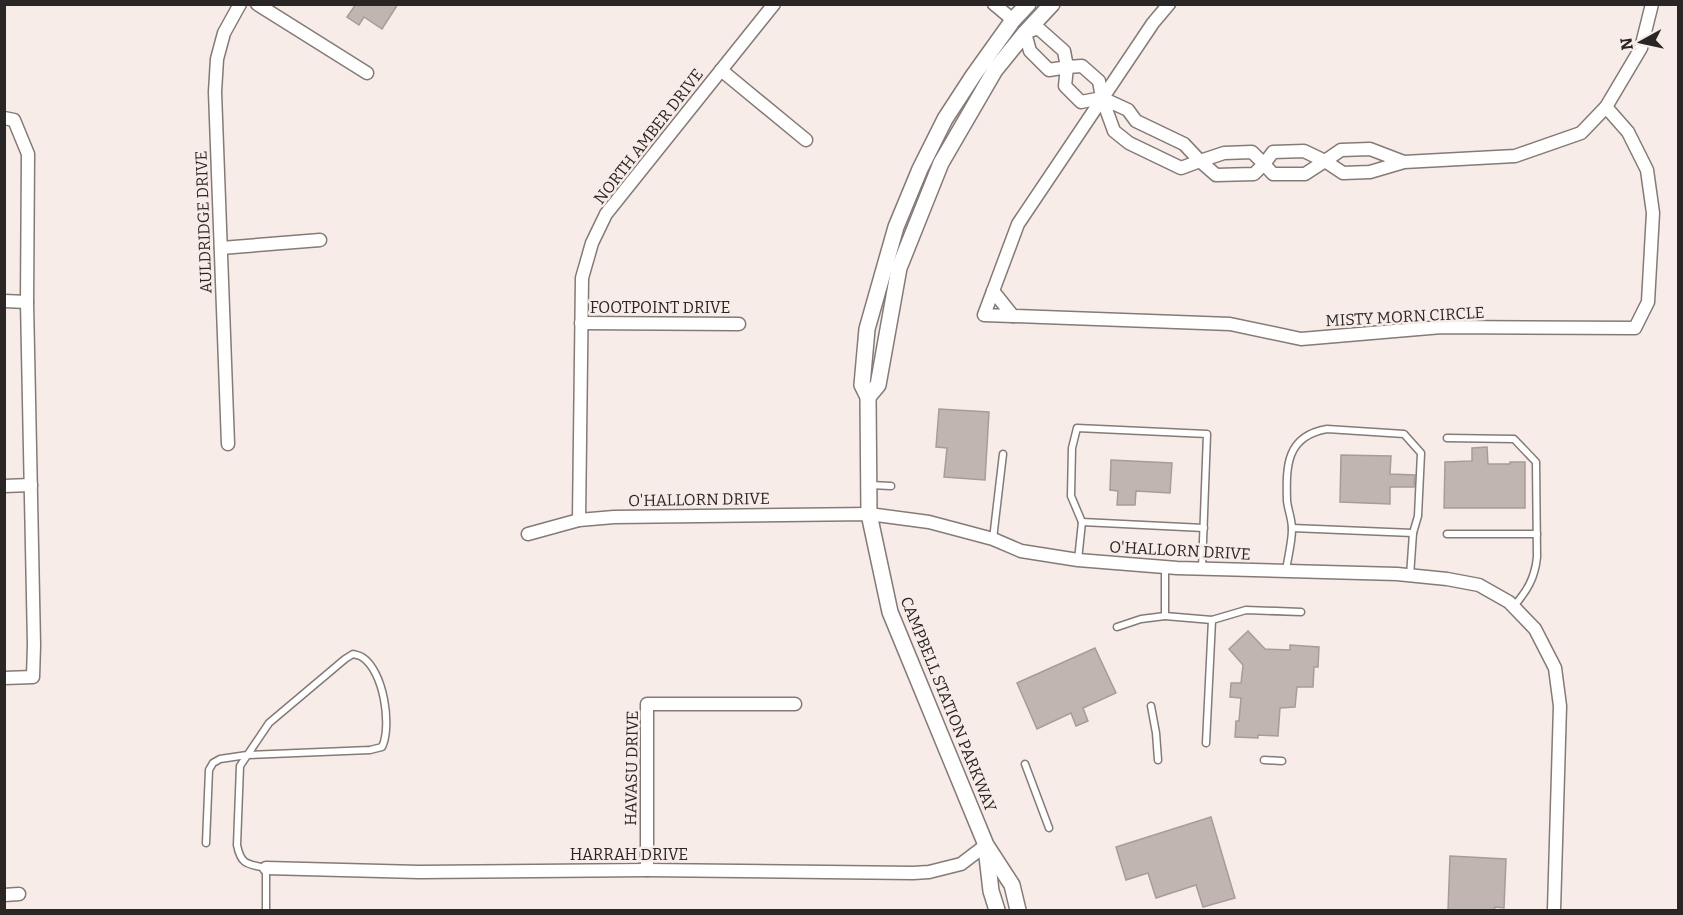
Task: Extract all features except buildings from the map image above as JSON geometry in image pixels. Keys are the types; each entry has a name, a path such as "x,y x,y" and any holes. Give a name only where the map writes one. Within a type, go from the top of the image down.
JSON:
{"street":[{"name":"AULDRIDGE DRIVE","path":"228,444 215,92 217,59 224,33 240,4"},
{"path":"257,4 367,73"},
{"name":"NORTH AMBER DRIVE","path":"579,520 582,278 592,243 606,214 774,4"},
{"path":"994,4 1025,33 1030,51 1049,70 1082,66 1100,81 1102,98 1114,131 1129,143 1181,168 1224,153 1252,152 1273,174 1305,174 1341,150 1370,149 1404,162"},
{"name":"CAMPBELL STATION PARKWAY","path":"1018,910 1012,885 986,845 890,612 869,514 868,397 862,385 867,329 896,227 920,169 945,119 973,76 1013,20 1028,4"},
{"name":"CAMPBELL STATION PARKWAY","path":"868,397 878,385 899,268 941,163 995,70 1052,4"},
{"name":"MISTY MORN CIRCLE","path":"1169,4 1153,23 1018,224 984,315 1230,324 1301,339 1442,327 1635,328 1648,302 1653,213 1647,170 1628,132 1606,107"},
{"path":"1025,33 1038,28 1064,51 1067,67 1065,86 1081,102 1102,98 1128,110 1136,121 1184,144 1216,175 1254,174 1273,152 1304,151 1343,173 1370,172 1404,162 1515,156 1581,133 1606,107 1641,48 1652,4"},
{"path":"721,70 806,140"},
{"path":"4,118 15,120 28,154 27,302 33,677 4,678"},
{"path":"221,248 320,240"},
{"path":"993,291 1013,316"},
{"path":"4,301 27,302"},
{"name":"FOOTPOINT DRIVE","path":"581,323 739,324"},
{"path":"4,486 31,485"},
{"name":"O'HALLORN DRIVE","path":"528,534 579,520 614,517 869,514 929,522 993,539 1021,550 1078,560 1165,567 1410,576 1447,579 1479,585 1509,602 1536,629 1555,668 1560,706 1554,910"},
{"name":"HAVASU DRIVE","path":"647,870 647,704 795,704"},
{"name":"CAMPBELL STATION PARKWAY","path":"986,845 991,891 997,910"},
{"name":"HARRAH DRIVE","path":"266,868 418,872 647,870 929,872 961,864 986,845"},
{"path":"4,895 19,894"}],"lane":[{"path":"1078,560 1082,522 1071,496 1072,448 1077,428 1207,434 1202,568"},
{"path":"1286,571 1292,528 1287,502 1290,455 1296,444 1304,437 1317,430 1327,429 1404,434 1421,453 1418,516 1413,533 1410,576"},
{"path":"1447,438 1514,439 1536,462 1535,572 1531,584 1514,607"},
{"path":"993,539 1003,454"},
{"path":"869,485 891,486"},
{"path":"1082,522 1204,528"},
{"path":"1292,528 1413,533"},
{"path":"1447,534 1537,534"},
{"path":"1165,567 1166,616"},
{"path":"1117,627 1141,619 1166,616 1212,620 1246,610 1301,612"},
{"path":"1206,743 1212,620"},
{"path":"206,843 209,770 213,763 220,759 247,755 370,750 382,747 387,737 384,694 375,671 362,657 353,654 345,659 269,723 247,755 240,766 237,844 239,856 246,864 266,868 266,910"},
{"path":"1151,706 1158,760"},
{"path":"1264,760 1282,761"},
{"path":"1025,764 1049,828"}]}
